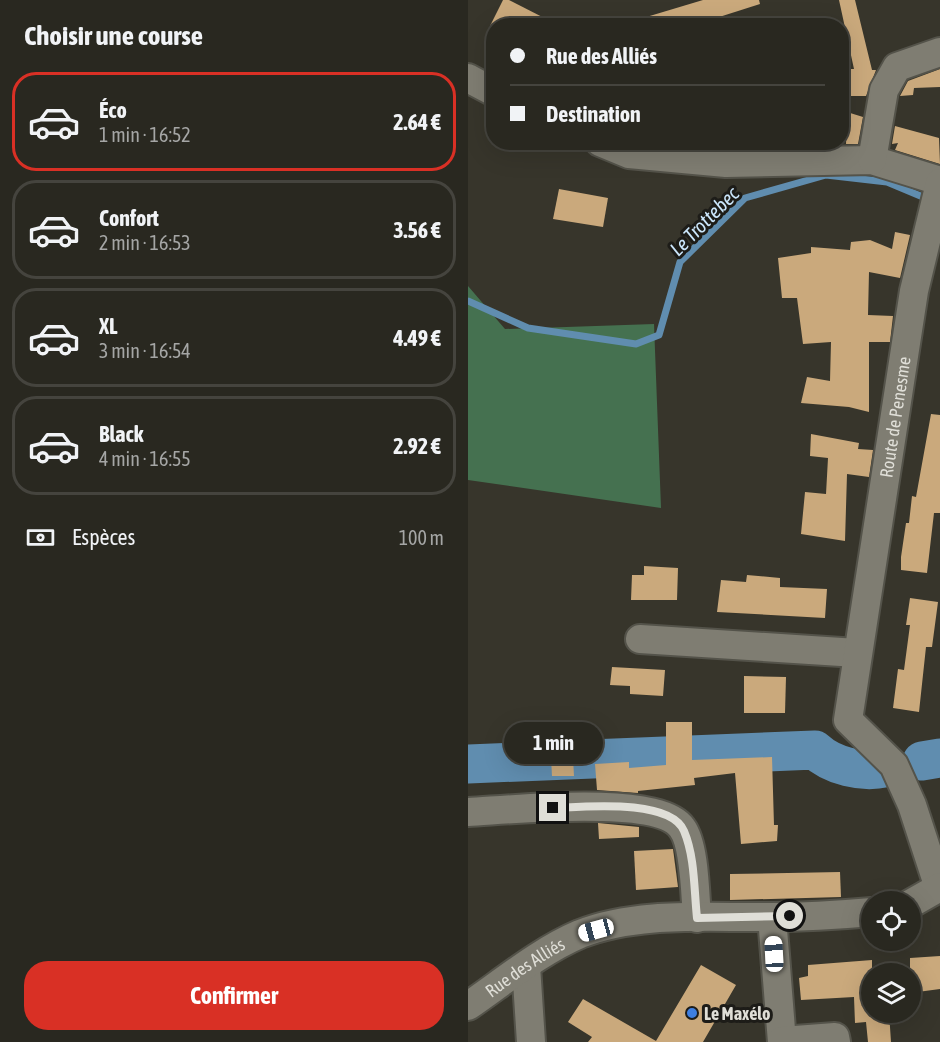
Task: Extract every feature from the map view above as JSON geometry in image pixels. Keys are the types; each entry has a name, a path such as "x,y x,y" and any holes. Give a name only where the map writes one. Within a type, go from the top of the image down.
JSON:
{"street":[{"path":"872,160 884,90 897,67 940,52"},
{"path":"468,78 486,88"},
{"path":"619,150 629,154 726,163 872,160 940,182"},
{"name":"Route de Penesme","path":"940,182 930,214 912,303 848,720 894,765 912,805 940,887"},
{"path":"640,639 857,653"},
{"path":"468,812 607,807 642,808 673,818 683,828 689,847 697,918"},
{"path":"921,898 940,887"},
{"name":"Rue des Alliés","path":"468,1006 526,966 579,934 637,921 861,913"},
{"path":"772,917 782,1042 835,1037 836,1042"},
{"path":"526,966 531,1042"}],"green space":[{"path":"468,286 505,329 654,324 661,508 468,480"}],"building":[{"path":"503,0 509,0 544,18 494,18"},
{"path":"703,0 759,0 760,4 716,18 643,18"},
{"path":"839,0 855,0 872,70 876,70 866,96 849,96 849,69 854,69 849,46 849,18 843,18"},
{"path":"940,69 940,87 914,88 913,95 900,96 908,81"},
{"path":"849,113 863,117 858,144 849,144"},
{"path":"895,126 939,138 940,164 895,150 898,143 892,144"},
{"path":"559,189 608,198 603,227 553,219"},
{"path":"895,232 910,235 900,278 869,272 868,315 893,316 890,342 869,342 869,412 849,407 801,403 807,377 830,381 831,342 803,344 797,298 782,298 778,258 811,253 811,247 850,250 851,242 870,240 892,249"},
{"path":"931,414 940,415 940,513 934,513 927,573 901,570 901,557 906,523 909,523 912,496 916,497"},
{"path":"811,434 859,443 858,449 873,450 869,477 847,474 845,541 801,534 805,492 826,494 828,458 810,456"},
{"path":"644,566 678,568 677,600 631,600 632,575 644,575"},
{"path":"747,575 780,578 780,587 827,589 825,618 717,612 721,580 746,582"},
{"path":"910,598 938,602 932,647 926,647 919,712 893,708 898,669 904,670 910,625 906,625"},
{"path":"612,667 665,670 663,696 630,694 630,686 610,685"},
{"path":"744,676 786,677 785,713 744,713"},
{"path":"571,721 574,776 552,776 549,722"},
{"path":"666,722 692,722 692,760 772,757 774,825 778,825 777,841 741,844 735,773 694,778 695,785 638,791 638,793 597,790 595,764 629,762 629,768 666,765"},
{"path":"598,823 639,827 639,837 599,839"},
{"path":"673,849 678,887 636,890 634,851"},
{"path":"840,872 841,897 730,900 730,874"},
{"path":"940,956 940,989 921,992 921,963 910,963 910,958"},
{"path":"872,960 872,963 861,963 861,1022 855,1023 854,997 801,1000 799,978 808,976 808,965"},
{"path":"701,965 736,985 703,1042 588,1042 592,1037 568,1022 583,999 656,1041"},
{"path":"866,1023 890,1023 891,1042 868,1042"}],"waterway":[{"name":"Le Trottebec","path":"468,301 528,328 636,344 659,335 680,262 745,198 826,175 887,182 930,200"},
{"path":"468,764 815,750 822,756 848,767 867,770 885,768"},
{"path":"922,761 940,758"}],"place":[{"name":"Le Maxélo","path":"692,1013"}],"route":[{"path":"553,808 642,808 673,818 683,828 689,847 697,918 790,916"}]}
